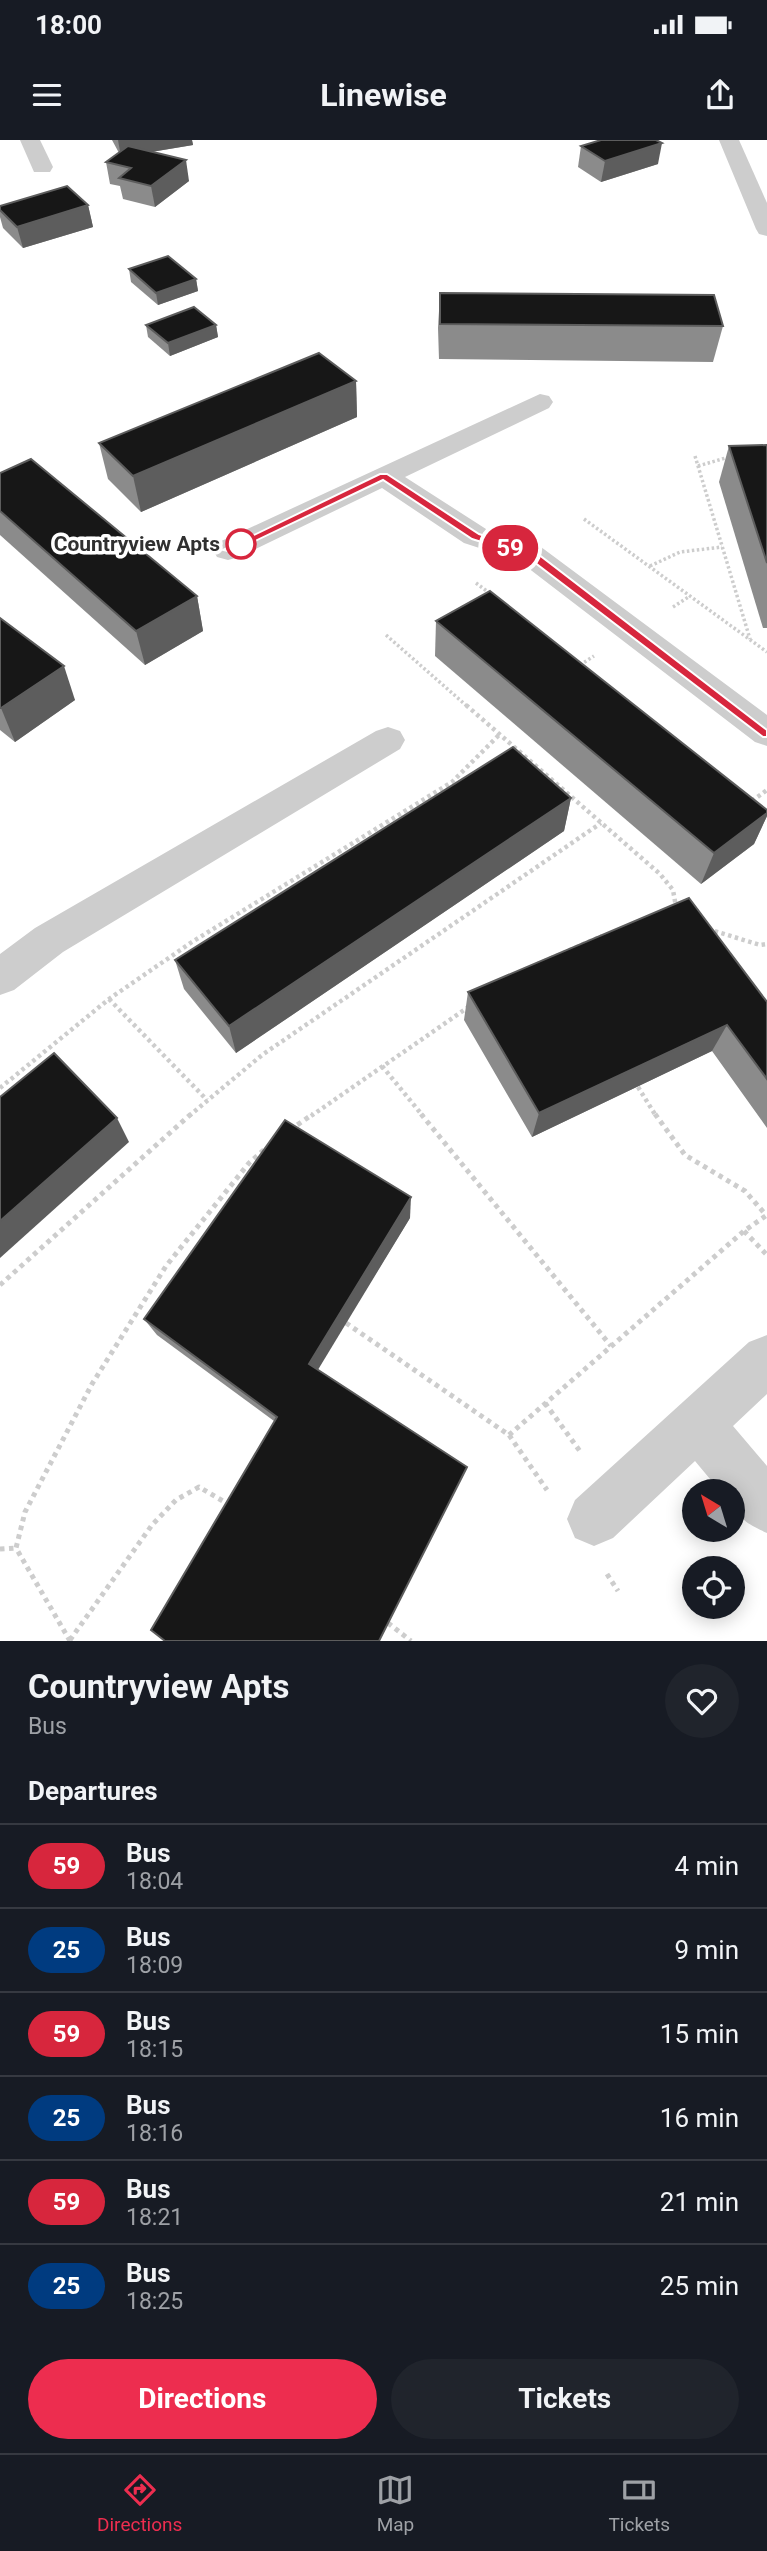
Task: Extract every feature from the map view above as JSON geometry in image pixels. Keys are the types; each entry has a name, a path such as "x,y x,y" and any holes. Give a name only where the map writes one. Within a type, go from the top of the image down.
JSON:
{"street":[{"path":"30,140 43,167"},
{"path":"729,140 767,229"},
{"path":"228,550 540,402"},
{"path":"384,476 475,536 530,554 767,733"},
{"path":"0,977 49,940 388,740"},
{"path":"575,1510 698,1425 767,1360"},
{"path":"698,1425 767,1506"}],"path":[{"path":"698,466 733,455"},
{"path":"695,456 750,639"},
{"path":"584,519 767,652"},
{"path":"650,566 680,552 722,547"},
{"path":"476,583 497,599"},
{"path":"386,635 660,874 673,890 676,912"},
{"path":"580,665 590,673"},
{"path":"0,1088 109,999 191,942 452,782 465,772 476,754 499,735"},
{"path":"759,807 752,801 767,790"},
{"path":"0,1285 207,1100 262,1055 601,823"},
{"path":"703,927 760,945 767,944"},
{"path":"519,973 577,944 614,931"},
{"path":"109,999 207,1100"},
{"path":"287,1132 473,1004"},
{"path":"382,1066 611,1346"},
{"path":"509,1435 744,1231 767,1215 744,1191 685,1155 668,1135 638,1087"},
{"path":"235,1508 199,1487 176,1500 152,1525 70,1641 16,1548 25,1512 86,1396 159,1278 249,1163 277,1140"},
{"path":"744,1231 767,1255"},
{"path":"346,1322 509,1435 575,1510"},
{"path":"0,1549 16,1548"},
{"path":"603,1569 618,1591"},
{"path":"388,1623 411,1641"}],"building":[{"path":"601,140 656,140 662,143 605,161 581,146"},
{"path":"128,146 186,160 151,186 119,178 131,168 106,162"},
{"path":"67,186 88,205 17,227 0,210 0,206"},
{"path":"168,256 196,279 156,293 129,269"},
{"path":"440,293 714,295 723,326 440,324"},
{"path":"194,307 216,325 168,343 146,325"},
{"path":"319,353 356,381 133,476 99,443"},
{"path":"767,445 767,563 729,446"},
{"path":"31,459 197,596 136,631 0,511 0,473"},
{"path":"490,591 767,810 767,813 714,853 436,621"},
{"path":"0,618 64,666 1,708 0,708"},
{"path":"513,747 571,798 229,1026 175,960"},
{"path":"689,898 767,1002 767,1079 727,1025 539,1113 468,992"},
{"path":"54,1053 117,1118 0,1221 0,1097"},
{"path":"285,1120 411,1197 309,1364 467,1467 379,1641 165,1641 151,1630 277,1417 144,1319"}],"bus line":[{"name":"59","path":"228,550 384,476 475,536 530,554 767,733"}],"place":[{"name":"Countryview Apts","path":"241,544"}]}
